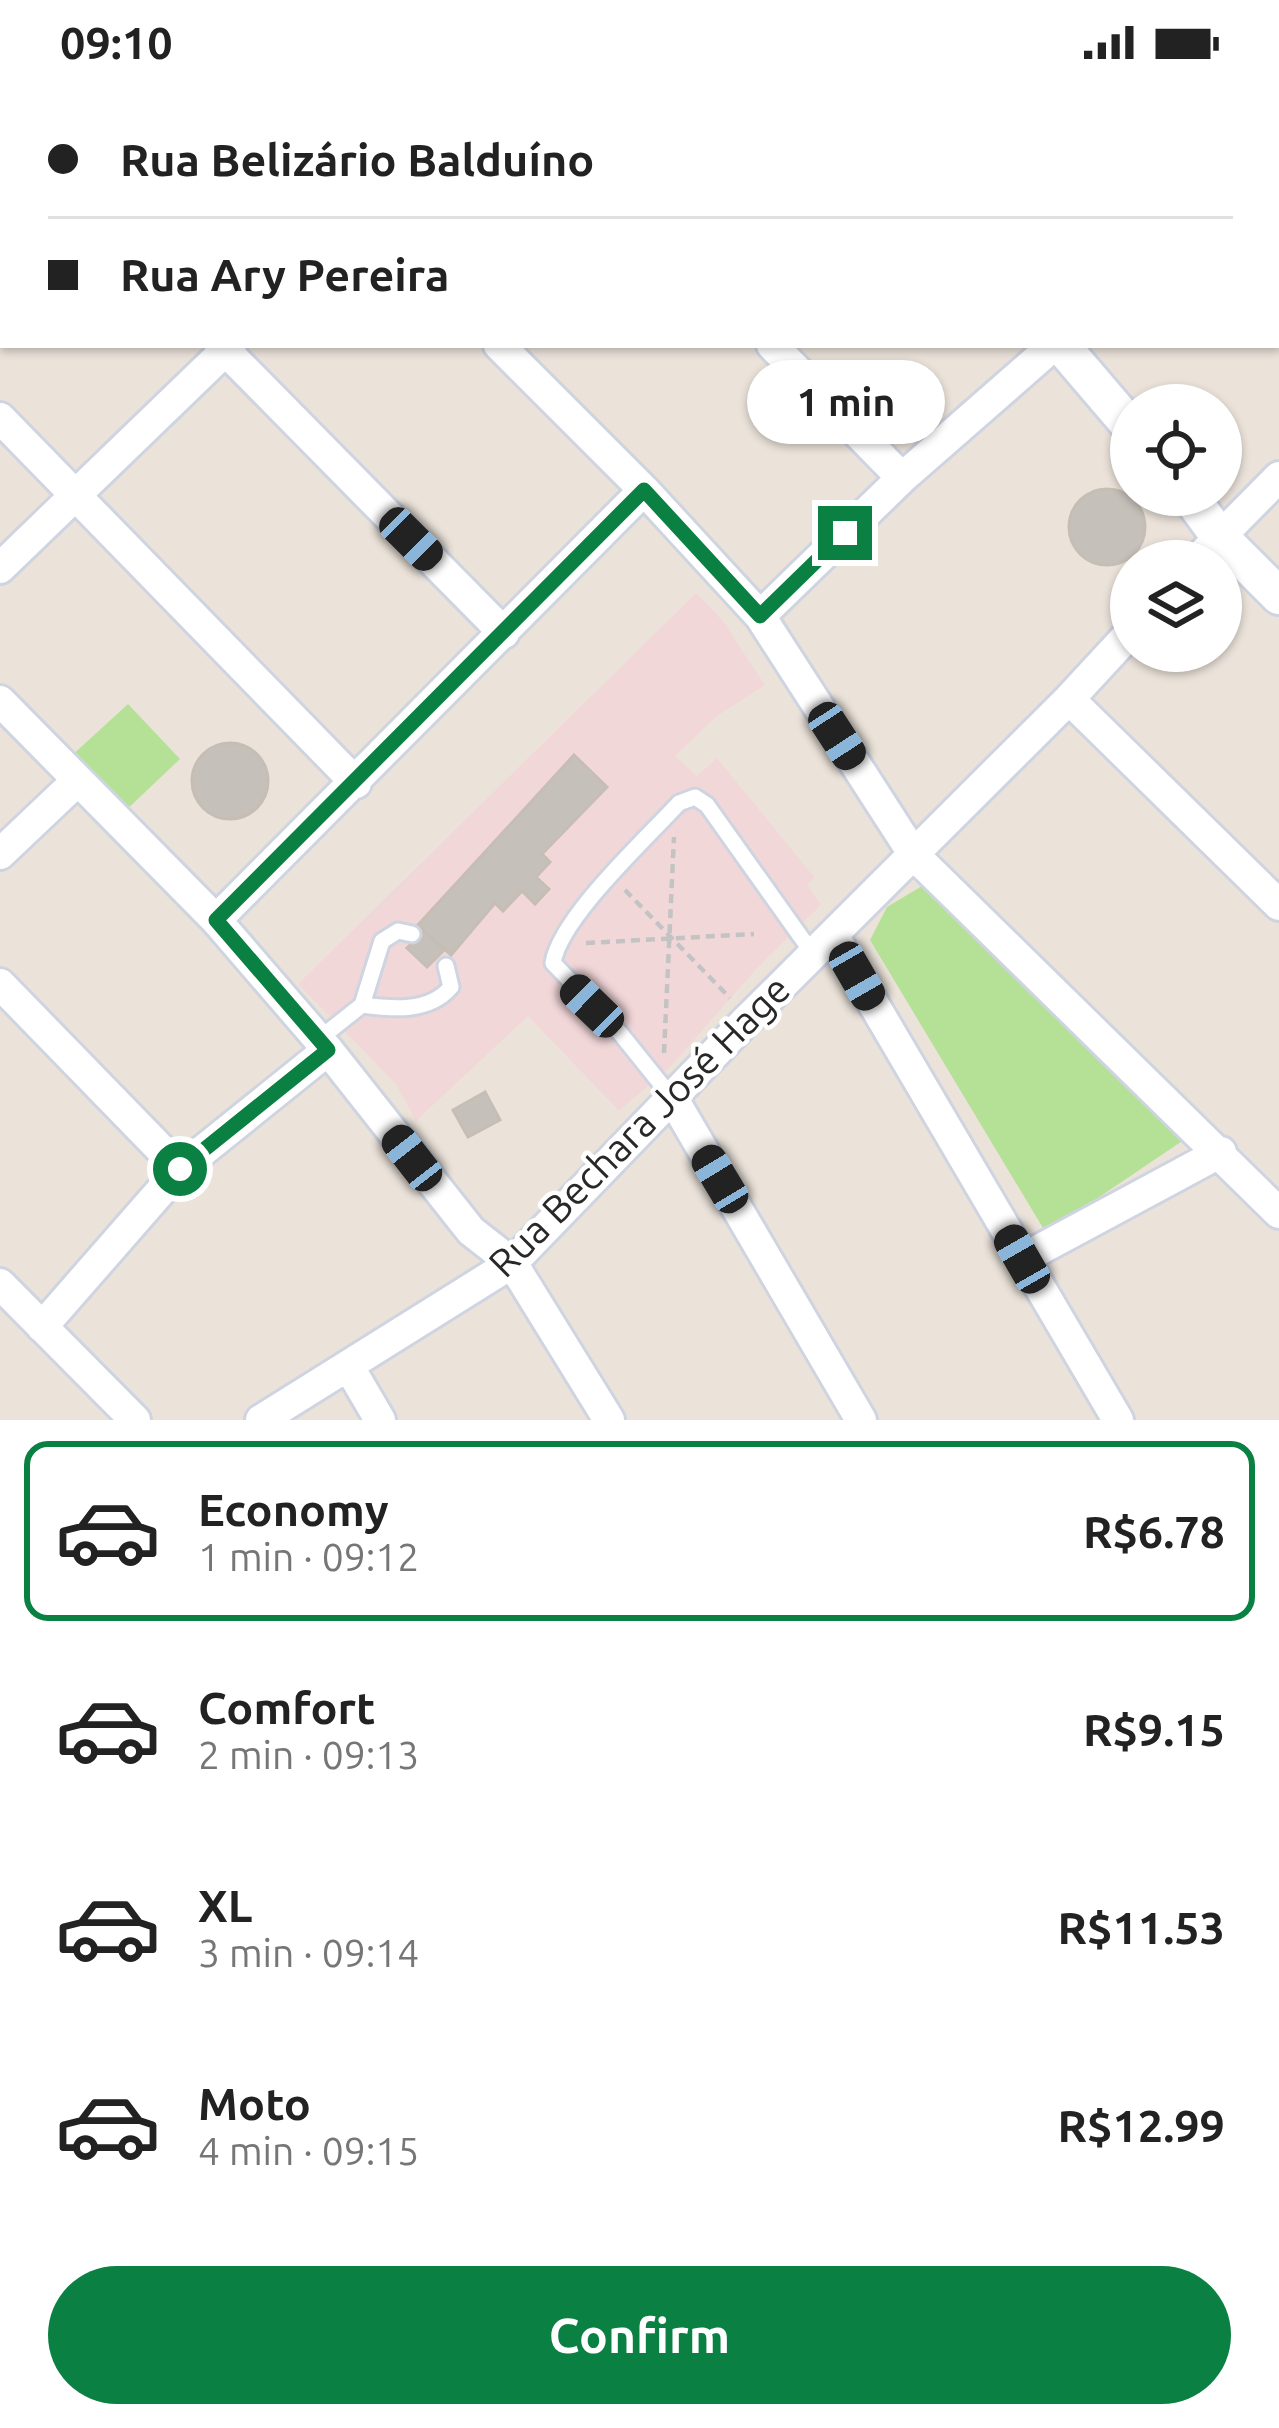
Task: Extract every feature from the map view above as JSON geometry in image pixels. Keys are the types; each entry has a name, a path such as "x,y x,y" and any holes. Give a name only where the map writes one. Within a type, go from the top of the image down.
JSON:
{"street":[{"path":"0,568 224,348"},
{"path":"226,348 504,633"},
{"path":"775,348 902,478"},
{"path":"760,616 902,478 1054,348"},
{"path":"1061,348 1110,403"},
{"path":"512,349 760,616 914,855 1279,1213"},
{"path":"0,418 356,783"},
{"path":"1215,540 1279,477"},
{"path":"216,920 644,490"},
{"path":"1242,571 1279,596"},
{"name":"Rua Bechara José Hage","path":"261,1420 512,1263 1110,655"},
{"path":"1069,699 1279,905"},
{"path":"0,701 216,920 471,1231 512,1263 609,1420"},
{"path":"0,854 77,781"},
{"path":"824,945 1118,1420"},
{"path":"0,984 180,1169"},
{"path":"42,1327 180,1169 323,1045"},
{"path":"673,1099 861,1420"},
{"path":"1022,1259 1221,1152"},
{"path":"1250,1186 1279,1237"},
{"path":"0,1284 135,1420"},
{"path":"349,1367 380,1420"}],"lane":[{"path":"673,1099 620,1033 553,963 558,942 679,803 695,797 707,805 824,945"},
{"path":"323,1045 362,1005 382,941 398,931 412,934"},
{"path":"362,1005 421,1006 443,997 451,987 446,966"}],"path":[{"path":"652,1072 665,1051 674,830 669,814"},
{"path":"612,877 731,999 745,1022"},
{"path":"558,942 754,934"}],"shaded area":[{"path":"696,593 723,621 765,685 717,716 675,756 697,776 717,758 815,878 807,884 821,905 758,967 671,1066 619,1111 528,1016 416,1121 396,1084 298,984"}],"green space":[{"path":"128,704 180,759 123,813 68,759"},
{"path":"922,886 1194,1133 1046,1233 870,940 887,907"}],"building":[{"path":"1110,490 1110,516 1143,516 1142,540 1110,540 1110,564 1092,562 1072,542 1072,512 1092,492"},
{"path":"230,743 257,754 268,781 257,808 230,819 203,808 192,781 203,754"},
{"path":"574,755 607,787 542,854 550,862 536,877 549,889 535,904 522,891 503,911 495,903 451,955 418,925"},
{"path":"424,931 444,950 427,967 407,948"},
{"path":"485,1092 500,1120 468,1137 453,1110"}],"route":[{"path":"180,1169 328,1050 216,920 644,490 760,616 845,533"}]}
